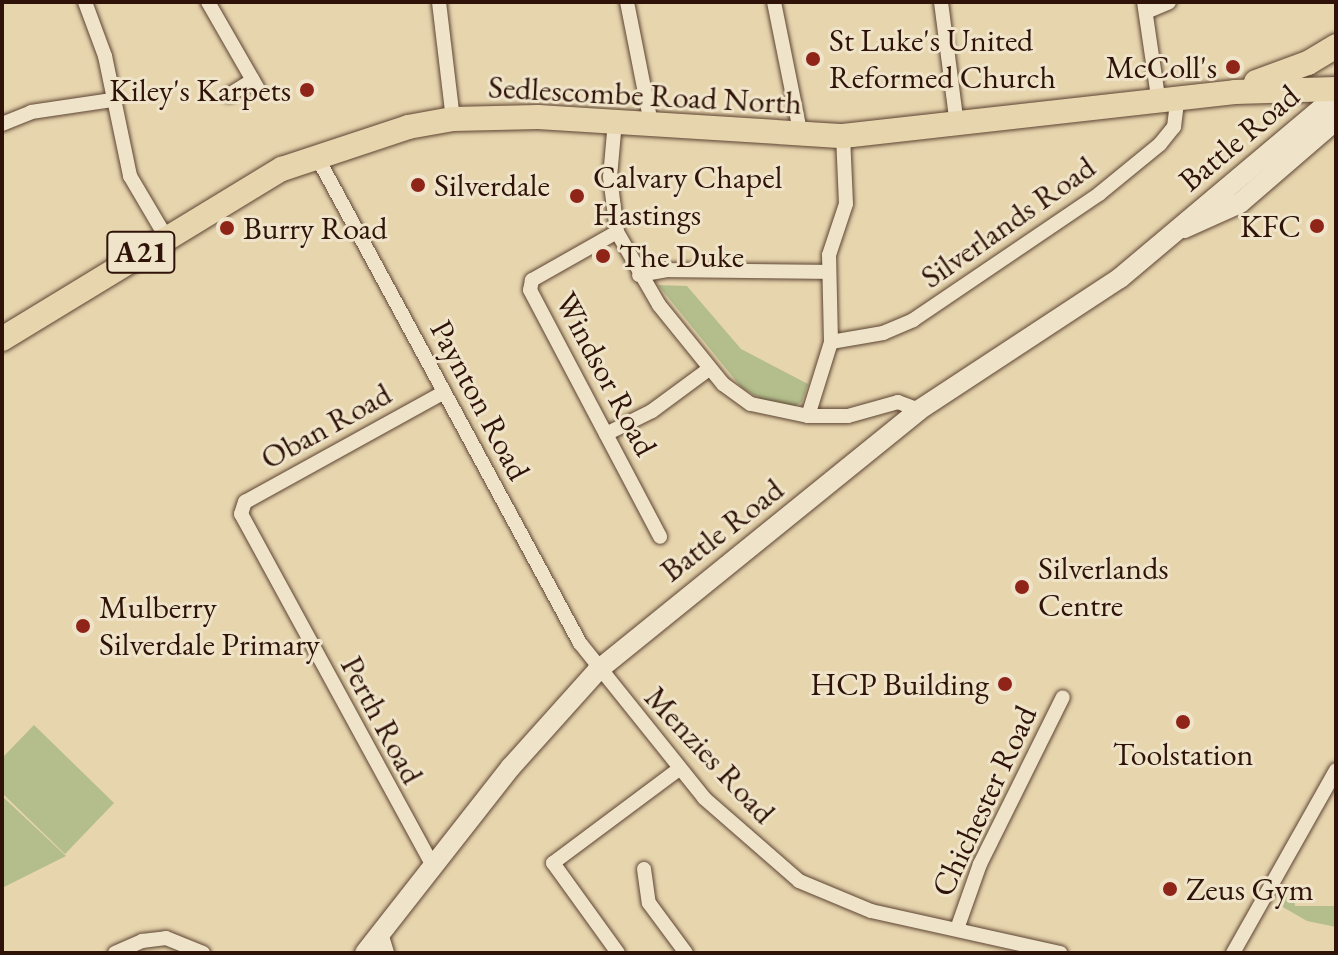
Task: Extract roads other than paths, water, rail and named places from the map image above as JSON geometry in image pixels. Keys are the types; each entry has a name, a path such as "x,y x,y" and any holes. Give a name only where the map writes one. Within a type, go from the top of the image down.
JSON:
{"highway":[{"name":"A21","path":"1235,92 1308,63 1336,46"},
{"name":"Sedlescombe Road North","path":"2,339 166,237 316,155 453,119 615,121 801,136 843,136 957,126 1235,92 1336,89"}],"main road":[{"name":"Battle Road","path":"1184,228 1197,211 1336,96"},
{"name":"Battle Road","path":"365,953 511,767 597,671 919,410 1093,299 1184,228 1240,203 1336,120"}],"street":[{"path":"85,2 105,56 130,176 166,237"},
{"path":"208,2 256,84 229,95"},
{"path":"439,2 453,119"},
{"path":"627,2 651,123"},
{"path":"774,2 801,136"},
{"path":"941,2 957,126"},
{"path":"1168,102 1145,7 1169,2"},
{"path":"2,124 31,112 112,100"},
{"name":"Silverlands Road","path":"831,342 913,320 1099,194 1160,144 1174,127 1168,102"},
{"path":"615,121 610,177 617,232 639,275 709,369 751,404 808,416 848,416 898,402 919,410"},
{"path":"808,416 831,342 831,239 846,204 843,136"},
{"name":"Paynton Road","path":"316,155 597,671"},
{"name":"Windsor Road","path":"617,232 532,280 530,290 660,537"},
{"path":"639,275 666,270 829,272"},
{"path":"606,434 652,411 709,369"},
{"name":"Oban Road","path":"241,514 245,502 444,392"},
{"name":"Perth Road","path":"241,514 433,866"},
{"name":"Menzies Road","path":"597,671 733,828 799,881 871,911 1060,953"},
{"name":"Chichester Road","path":"957,929 980,864 1063,697"},
{"path":"618,953 553,863 679,769"},
{"path":"1233,953 1331,791 1336,770"},
{"path":"644,869 649,903 686,953"},
{"path":"381,933 387,953"},
{"path":"115,953 142,941 166,938 203,953"}],"place":[{"name":"St Luke's United Reformed Church","path":"813,59"},
{"name":"McColl's","path":"1233,67"},
{"name":"Kiley's Karpets","path":"307,90"},
{"name":"Silverdale","path":"418,185"},
{"name":"Calvary Chapel Hastings","path":"577,196"},
{"name":"KFC","path":"1317,226"},
{"name":"Burry Road","path":"227,228"},
{"name":"The Duke","path":"603,256"},
{"name":"Silverlands Centre","path":"1022,587"},
{"name":"Mulberry Silverdale Primary","path":"83,626"},
{"name":"HCP Building","path":"1005,684"},
{"name":"Toolstation","path":"1183,722"},
{"name":"Zeus Gym","path":"1170,889"}]}
